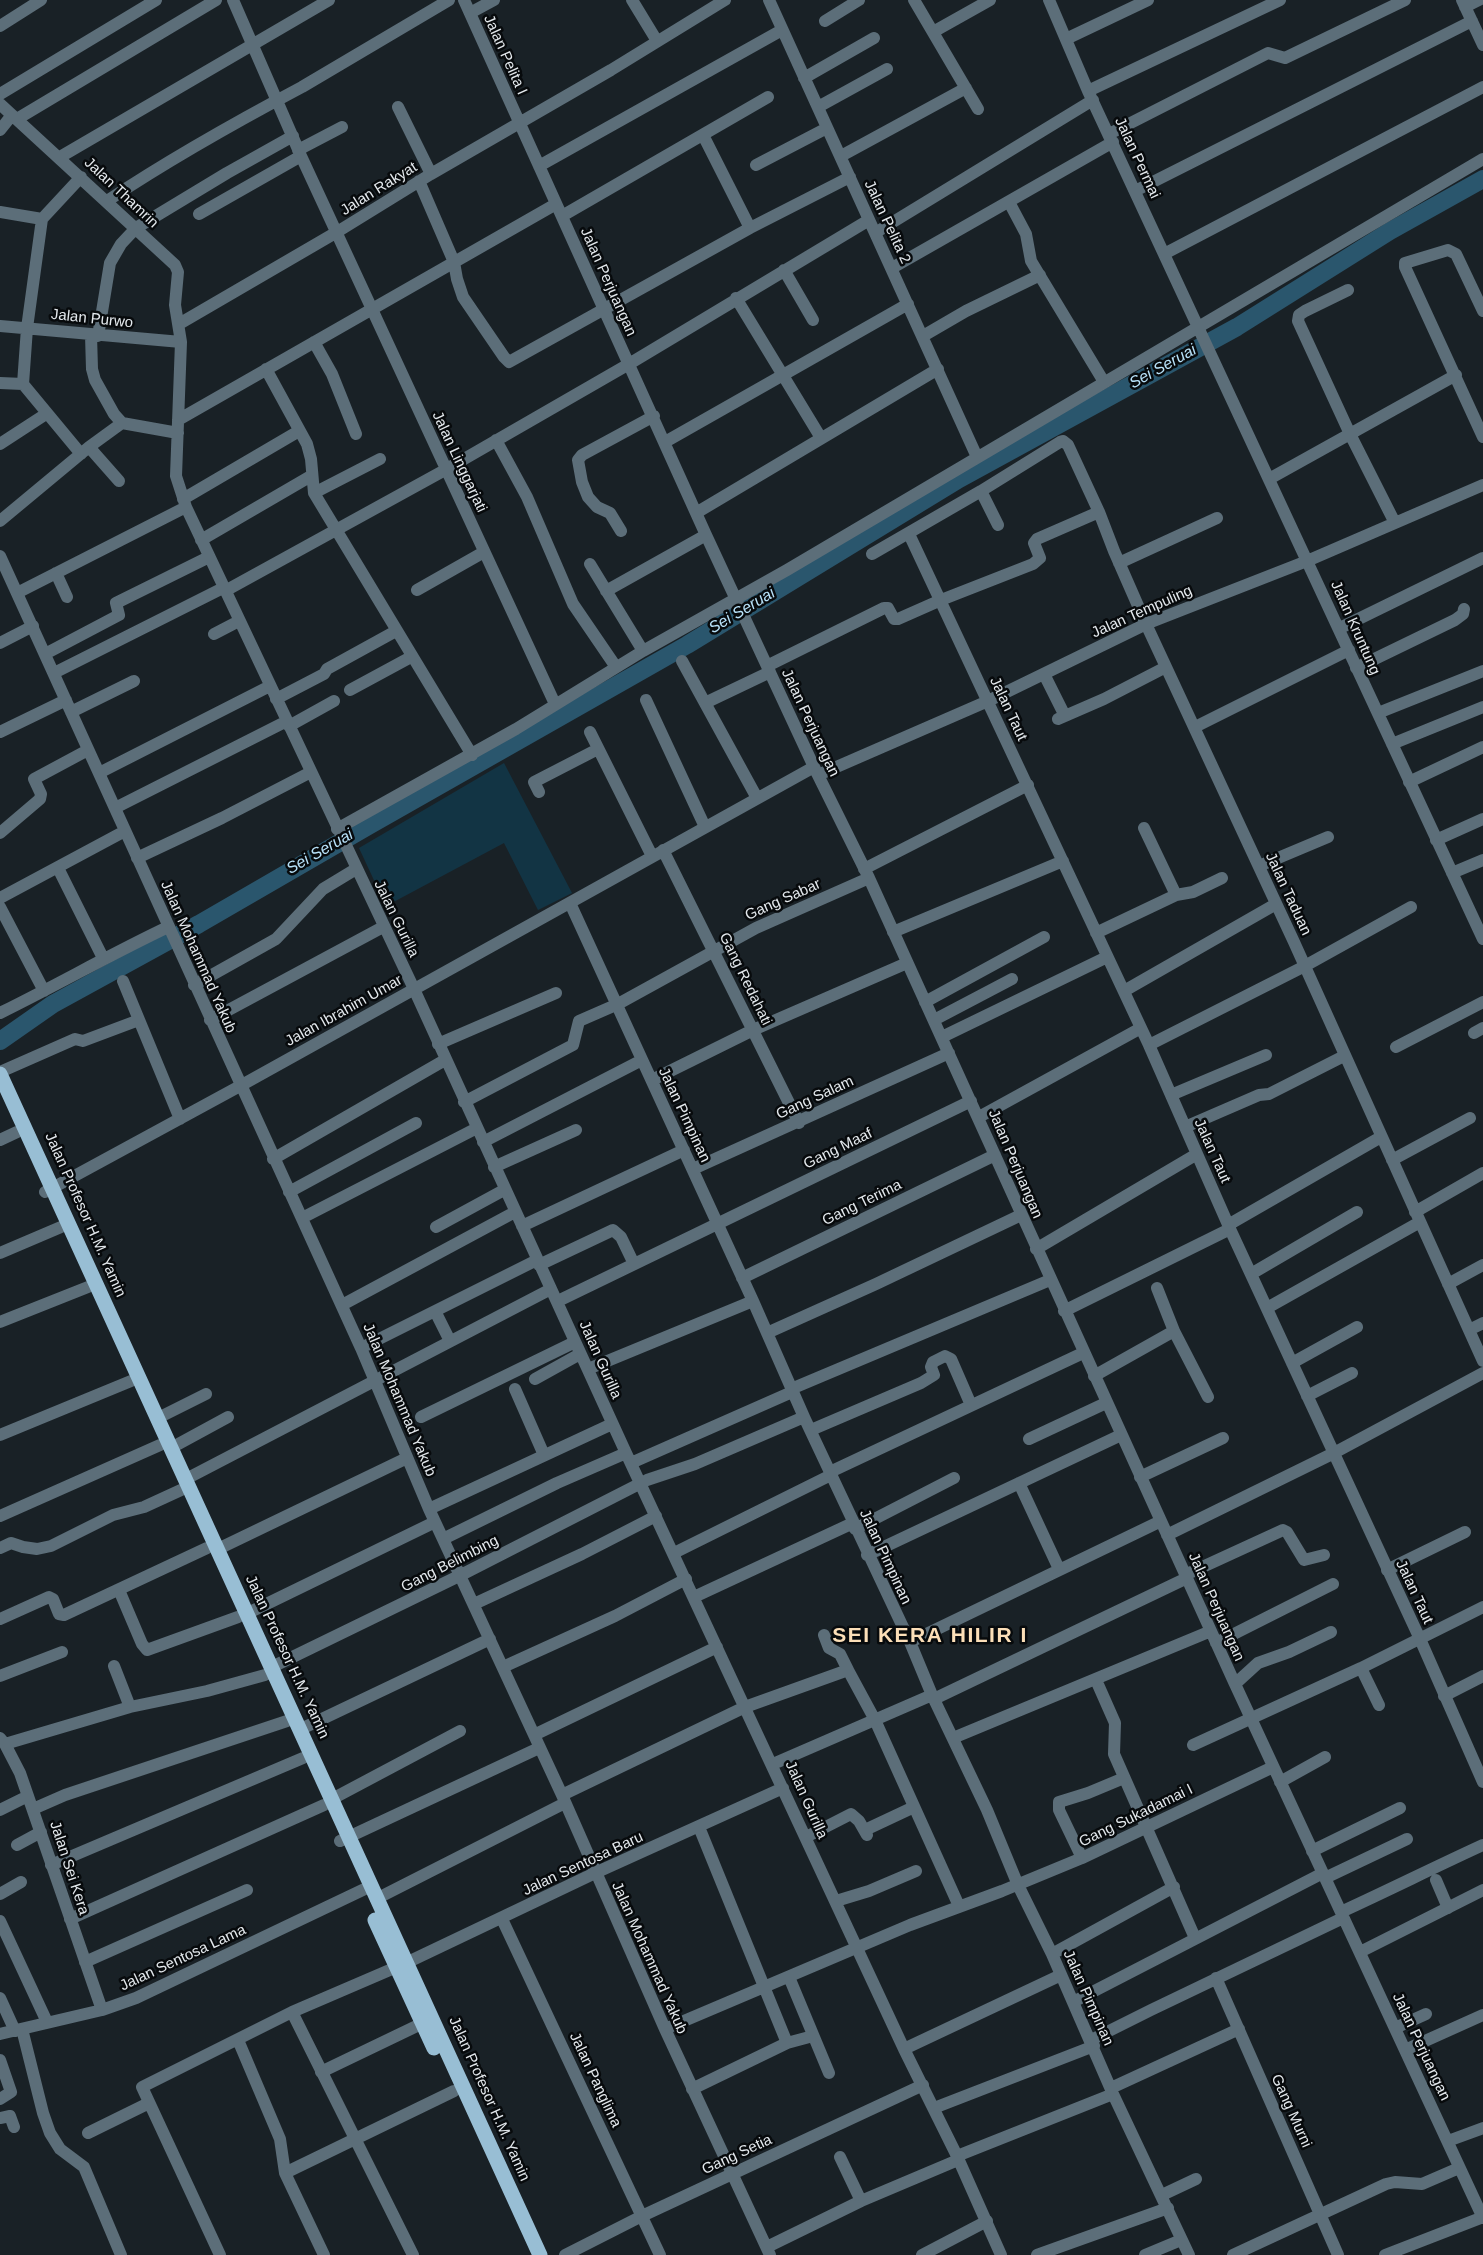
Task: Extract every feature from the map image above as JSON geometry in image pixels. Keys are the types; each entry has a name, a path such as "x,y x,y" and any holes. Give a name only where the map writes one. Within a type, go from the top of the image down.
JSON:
{"main road":[{"name":"Jalan Profesor H.M. Yamin","path":"0,1073 131,1381 166,1447 213,1548 268,1671 303,1758 328,1802"},
{"name":"Jalan Profesor H.M. Yamin","path":"0,1095 17,1132 49,1190 61,1227 88,1287 103,1311 158,1418 166,1447"},
{"name":"Jalan Profesor H.M. Yamin","path":"268,1671 301,1729 344,1839 455,2084 529,2255"},
{"name":"Jalan Profesor H.M. Yamin","path":"401,1965 423,2023 540,2255"}],"street":[{"path":"0,26 41,0"},
{"path":"0,94 156,0"},
{"path":"0,130 15,117 216,0"},
{"name":"Jalan Linggarjati","path":"233,0 300,153 555,704"},
{"path":"60,157 329,0"},
{"path":"107,201 144,176 302,87 449,0"},
{"name":"Jalan Pelita I","path":"464,0 519,123"},
{"path":"470,13 494,0"},
{"path":"632,0 657,41"},
{"name":"Jalan Rakyat","path":"178,324 337,232 725,0"},
{"name":"Jalan Pelita 2","path":"769,0 977,457"},
{"path":"825,21 859,0"},
{"path":"914,0 978,109"},
{"path":"933,32 990,0"},
{"name":"Jalan Permai","path":"1048,0 1199,329"},
{"path":"1066,39 1148,0"},
{"path":"875,233 1091,96 1280,0"},
{"path":"892,268 1009,202 1111,138 1268,53 1285,58 1405,0"},
{"path":"1479,0 1464,4 1482,42"},
{"path":"1135,190 1472,21"},
{"path":"539,166 782,30"},
{"path":"804,78 874,38"},
{"path":"818,106 887,69"},
{"path":"1164,254 1483,87"},
{"path":"841,156 966,88"},
{"path":"562,216 768,97"},
{"name":"Jalan Thamrin","path":"0,104 173,262 177,268 178,324"},
{"path":"398,106 431,174"},
{"name":"Jalan Perjuangan","path":"519,123 768,669 867,873 979,1117 1064,1311 1311,1851 1482,2213"},
{"path":"199,214 342,127"},
{"path":"756,165 827,128"},
{"path":"703,135 750,228"},
{"path":"122,423 106,404 94,380 92,369 95,336 110,264 121,244 136,228 293,136"},
{"path":"338,832 472,755 643,651 787,570 1104,382 1199,329 1483,159"},
{"path":"81,177 42,219 22,384 46,414 119,481"},
{"path":"419,181 454,262 463,297 509,362 750,228 850,177"},
{"path":"1009,202 1026,234 1029,253 1040,275 1104,382"},
{"path":"0,521 85,450 122,423 178,427 266,369 556,204"},
{"path":"0,212 42,219"},
{"path":"54,673 224,589 445,470 629,364 869,220"},
{"path":"1483,311 1456,254 1452,251 1448,250 1406,263 1405,267 1483,437"},
{"path":"784,270 813,320"},
{"path":"923,336 966,311 1040,275"},
{"path":"1348,290 1305,311 1297,319 1350,434 1395,523"},
{"path":"736,298 821,438"},
{"path":"665,442 908,304"},
{"path":"178,324 181,342 178,427"},
{"name":"Jalan Purwo","path":"0,326 181,342"},
{"name":"Jalan Kruntung","path":"1199,329 1483,939"},
{"path":"314,342 332,374 356,434"},
{"path":"266,369 310,451 314,493 472,755"},
{"path":"696,513 938,369"},
{"path":"1269,479 1456,375"},
{"path":"0,383 22,384"},
{"path":"0,444 46,414"},
{"path":"621,531 610,513 597,507 588,497 582,482 578,460 582,455 654,416"},
{"name":"Jalan Gurilla","path":"178,427 176,476 201,540 414,989 504,1190 558,1301 612,1424 773,1764 904,2049 958,2158 1001,2255"},
{"path":"17,593 185,503 299,431"},
{"path":"496,440 527,497 573,604 616,667"},
{"name":"Jalan Taduan","path":"981,491 1063,441 1070,448 1100,512 1119,563 1146,624 1259,866 1483,1361"},
{"path":"314,493 380,459"},
{"path":"201,540 311,476"},
{"name":"Jalan Tempuling","path":"816,771 988,701 1146,624 1307,561 1483,485"},
{"path":"872,554 981,491 998,525"},
{"path":"705,703 884,608 888,608 897,620 1037,562 1040,558 1034,543 1037,538 1100,512"},
{"path":"1119,563 1216,518"},
{"name":"Jalan Taut","path":"909,534 1149,1044 1229,1227 1420,1640 1483,1782"},
{"path":"606,591 706,535"},
{"path":"417,590 484,552"},
{"name":"Jalan Mohammad Yakub","path":"0,556 273,1159 342,1305 429,1509 534,1735 692,2089 769,2251"},
{"path":"45,654 119,615 116,603 209,557"},
{"path":"1340,628 1483,558"},
{"path":"590,564 643,651"},
{"path":"56,573 67,597"},
{"path":"1356,668 1455,620 1464,609"},
{"path":"214,634 239,621"},
{"path":"0,643 33,626"},
{"path":"276,699 324,674 327,669 337,663 396,631"},
{"path":"1195,727 1349,650"},
{"path":"350,690 411,657"},
{"path":"682,661 757,798"},
{"path":"1044,674 1060,716 1104,699 1166,666"},
{"path":"1378,713 1483,671"},
{"path":"71,712 134,681"},
{"path":"99,773 270,686"},
{"path":"0,732 66,700"},
{"path":"646,700 705,827"},
{"path":"115,808 334,701"},
{"path":"1392,744 1483,707"},
{"path":"590,732 652,856"},
{"path":"1410,782 1483,747"},
{"path":"539,792 534,782 598,749"},
{"path":"0,833 40,799 41,794 34,778 88,750"},
{"name":"Jalan Ibrahim Umar","path":"49,1190 757,798 816,771"},
{"path":"137,858 222,818 311,772"},
{"name":"Gang Sabar","path":"464,1102 573,1045 579,1021 618,1004 714,950 867,873 1028,785"},
{"path":"1436,840 1483,819"},
{"path":"1144,828 1176,895"},
{"path":"0,898 125,831"},
{"path":"1259,866 1328,837"},
{"name":"Gang Redahati","path":"663,850 798,1123"},
{"path":"1452,873 1483,860"},
{"path":"893,932 1063,861"},
{"path":"194,985 276,939 323,889 353,863"},
{"path":"58,868 103,958"},
{"path":"1096,933 1176,895 1193,892 1222,878"},
{"name":"Jalan Pimpinan","path":"570,903 684,1149 804,1418 987,1810 1014,1886 1052,1954 1112,2091 1189,2255"},
{"path":"1124,991 1276,904"},
{"path":"0,907 44,991"},
{"path":"1149,1044 1304,967 1411,907"},
{"path":"210,1020 383,927"},
{"path":"0,1013 103,958 169,930"},
{"path":"925,1002 1044,938"},
{"path":"942,1037 1107,957"},
{"path":"652,1080 753,1030 907,963"},
{"path":"934,1020 1012,979"},
{"path":"123,981 180,1119"},
{"path":"438,1044 556,993"},
{"path":"1396,1047 1483,1002"},
{"path":"0,1073 75,1039 83,1041 140,1020"},
{"path":"979,1117 1141,1028"},
{"name":"Gang Salam","path":"693,1169 949,1053"},
{"path":"1171,1095 1266,1055"},
{"path":"1185,1127 1258,1095 1269,1094 1344,1056"},
{"path":"273,1159 445,1060"},
{"path":"483,1142 642,1060"},
{"name":"Gang Maaf","path":"558,1301 971,1101"},
{"path":"1392,1160 1470,1118"},
{"path":"289,1192 416,1123"},
{"path":"302,1218 477,1128"},
{"path":"494,1167 576,1130"},
{"path":"0,1140 17,1132"},
{"path":"1064,1311 1229,1227 1381,1137"},
{"path":"522,1226 684,1149"},
{"path":"1036,1249 1197,1154"},
{"name":"Gang Terima","path":"742,1278 995,1155"},
{"path":"1267,1308 1417,1217 1483,1173"},
{"path":"436,1227 504,1190"},
{"path":"342,1305 515,1212"},
{"path":"1251,1274 1357,1212"},
{"path":"767,1333 1021,1215"},
{"path":"0,1253 61,1227"},
{"path":"361,1348 435,1311 613,1230 621,1237 634,1264"},
{"path":"1448,1284 1483,1265"},
{"path":"443,1539 557,1483 628,1458 1050,1280"},
{"path":"0,1322 88,1287"},
{"path":"1157,1288 1174,1331 1208,1396"},
{"path":"0,1548 11,1543 37,1549 51,1546 113,1515 144,1507 375,1379 551,1289"},
{"path":"588,1370 753,1301"},
{"path":"435,1311 450,1341"},
{"path":"1469,1330 1483,1323"},
{"path":"1292,1363 1357,1327"},
{"path":"1094,1376 1174,1331"},
{"path":"535,1379 578,1348"},
{"path":"421,1417 578,1348"},
{"path":"674,1553 831,1473 1083,1353"},
{"path":"811,1430 921,1383 934,1375 931,1367 933,1362 945,1356 951,1359 971,1405"},
{"path":"1307,1396 1352,1372"},
{"path":"1167,1535 1332,1454 1483,1373"},
{"path":"0,1435 131,1381"},
{"path":"515,1389 544,1455"},
{"path":"158,1418 206,1394"},
{"path":"1029,1439 1106,1402"},
{"path":"0,1516 166,1447 228,1417"},
{"name":"Gang Belimbing","path":"3,1741 130,1707 207,1691 268,1671 641,1484 804,1418"},
{"path":"429,1509 612,1424"},
{"path":"867,1555 1121,1435"},
{"path":"1140,1477 1223,1438"},
{"path":"0,1619 49,1597 53,1599 58,1613 64,1615 407,1458"},
{"path":"694,1597 854,1526 954,1478"},
{"path":"1019,1483 1059,1569"},
{"path":"474,1604 582,1554 656,1516"},
{"path":"910,1642 1161,1521"},
{"path":"119,1590 142,1644 147,1650 243,1615 435,1522"},
{"path":"773,1764 933,1697 1283,1530 1287,1532 1304,1560 1324,1555"},
{"path":"1387,1570 1465,1532"},
{"path":"503,1667 615,1616 686,1579"},
{"path":"952,1738 1096,1680 1214,1637 1333,1584"},
{"path":"1193,1745 1420,1640 1483,1607"},
{"path":"1235,1684 1258,1663 1289,1652 1331,1632"},
{"path":"824,1635 829,1648 840,1654 875,1720 959,1906"},
{"path":"301,1729 490,1639"},
{"path":"534,1735 717,1647"},
{"path":"0,1676 62,1652"},
{"path":"114,1666 130,1707"},
{"path":"1361,1668 1379,1705"},
{"name":"Jalan Sentosa Lama","path":"0,2034 102,2010 169,1984 369,1895 745,1707 848,1670"},
{"path":"1444,1696 1483,1676"},
{"path":"1096,1680 1115,1723 1114,1754 1195,1938"},
{"path":"33,1809 65,1795 287,1721"},
{"path":"70,1919 328,1802 460,1731"},
{"name":"Jalan Sei Kera","path":"3,1741 33,1809 102,2010"},
{"path":"344,1839 539,1748"},
{"path":"1280,1782 1325,1757"},
{"path":"51,1865 303,1758"},
{"name":"Gang Sukadamai I","path":"665,2029 959,1906 1082,1858 1273,1767"},
{"path":"1082,1858 1058,1804 1124,1778"},
{"name":"Jalan Sentosa Baru","path":"149,2103 142,2087 292,2012 401,1965 595,1873 783,1788"},
{"path":"0,1810 28,1796"},
{"path":"806,1837 851,1814 859,1821 866,1833 914,1807"},
{"path":"1311,1851 1400,1808"},
{"path":"699,1827 787,2043"},
{"path":"17,1845 41,1832"},
{"path":"1073,2002 1195,1938 1407,1839"},
{"path":"934,2108 1092,2043 1431,1868 1483,1845"},
{"path":"836,1901 868,1891 916,1871"},
{"path":"1436,1880 1448,1908"},
{"path":"0,1894 21,1882"},
{"path":"1052,1954 1174,1887"},
{"path":"85,1962 247,1890"},
{"path":"1360,1952 1483,1890"},
{"name":"Jalan Panglima","path":"502,1918 660,2255"},
{"path":"0,1921 47,2022"},
{"path":"904,2049 1061,1975"},
{"path":"789,1977 829,2073"},
{"name":"Gang Murni","path":"1216,1978 1338,2255"},
{"path":"0,1998 18,2030 50,2133 60,2149 84,2167 121,2255"},
{"path":"292,2012 413,2255"},
{"path":"1395,2028 1426,2014"},
{"path":"1405,2050 1483,2015"},
{"path":"321,2072 423,2023"},
{"path":"769,2251 861,2201 1112,2091 1239,2029"},
{"path":"692,2089 787,2043 813,2036"},
{"path":"238,2040 280,2139 285,2173 324,2255"},
{"path":"0,2060 11,2092 0,2099"},
{"path":"285,2173 455,2084"},
{"name":"Gang Setia","path":"565,2255 642,2216 923,2085"},
{"path":"87,2133 149,2103 220,2255"},
{"path":"0,2118 10,2116 14,2127"},
{"path":"1448,2141 1483,2128"},
{"path":"840,2157 861,2201"},
{"path":"1233,2255 1386,2184 1395,2182 1422,2184 1459,2168"},
{"path":"1162,2195 1196,2179"},
{"path":"1037,2255 1168,2208"},
{"path":"1386,2255 1482,2213"},
{"path":"922,2255 987,2221"},
{"path":"1145,2255 1181,2240"}],"shaded area":[{"path":"504,763 572,893 538,910 504,843 386,906 359,848"}],"waterway":[{"name":"Sei Seruai","path":"0,1041 53,1004 199,924 687,645 959,479 1237,327 1390,231 1483,179"}],"district":[{"name":"SEI KERA HILIR I","path":"930,1636"}]}
